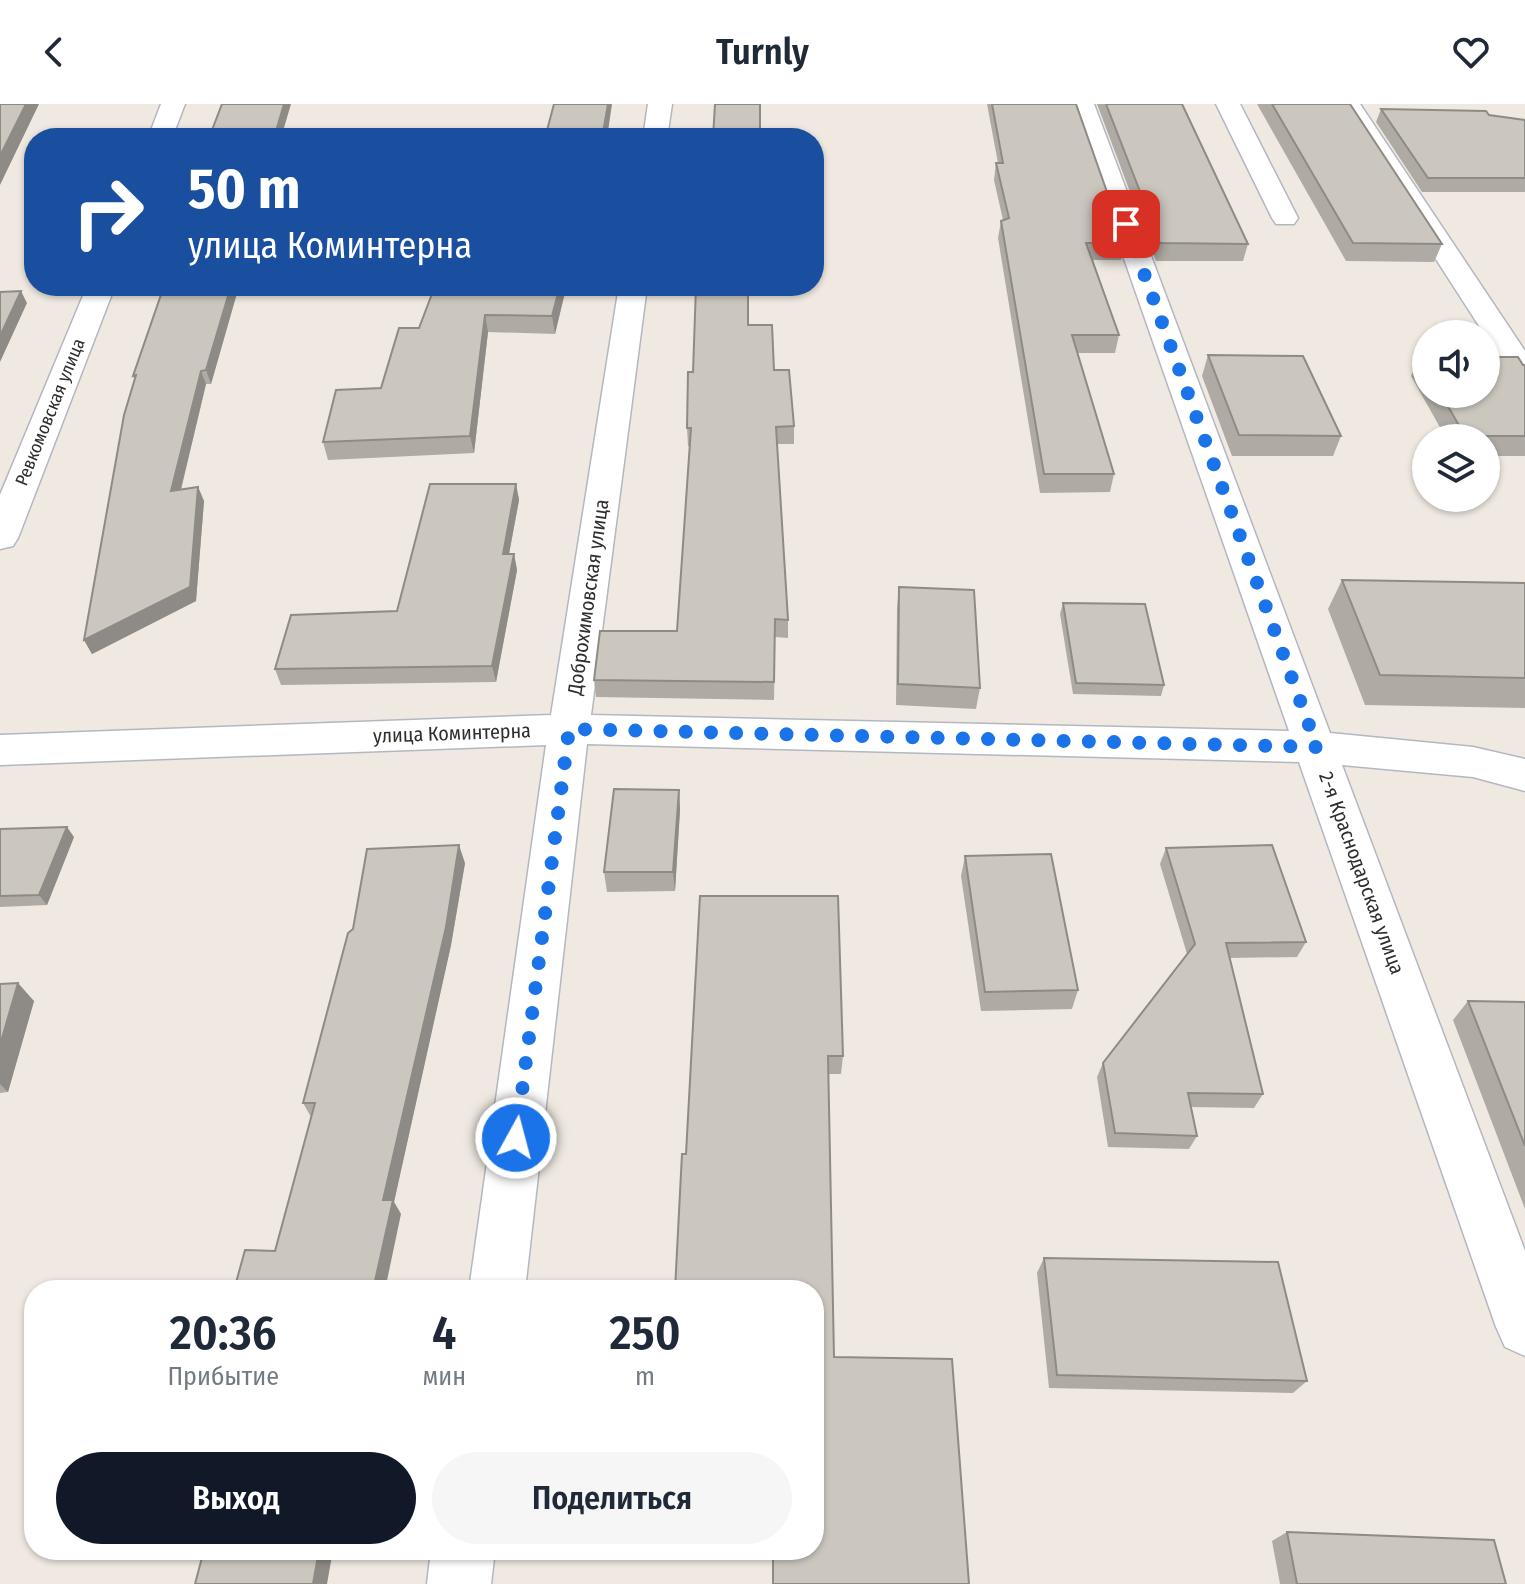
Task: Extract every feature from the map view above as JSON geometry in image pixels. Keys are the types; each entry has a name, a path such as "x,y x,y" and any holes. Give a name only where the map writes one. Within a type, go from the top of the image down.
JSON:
{"street":[{"path":"164,128 173,104"},
{"path":"656,128 660,104"},
{"name":"2-я Краснодарская улица","path":"1082,104 1525,1327"},
{"path":"1228,104 1285,218"},
{"path":"1348,104 1525,374"},
{"name":"Ревкомовская улица","path":"0,538 97,296"},
{"name":"Доброхимовская улица","path":"498,1280 569,729 632,296"},
{"name":"улица Коминтерна","path":"0,750 569,729 1317,747 1473,762 1525,775"},
{"path":"459,1584 462,1560"}],"building":[{"path":"0,104 26,104 0,156"},
{"path":"222,104 284,104 277,128 213,128"},
{"path":"554,104 608,104 604,128 548,128"},
{"path":"715,104 760,104 760,128 714,128"},
{"path":"992,104 1076,104 1125,243 1086,243 1119,335 1072,335 1114,474 1044,474 1001,221 1009,218 996,163 1003,163"},
{"path":"1106,104 1182,104 1248,244 1160,243"},
{"path":"1272,104 1350,104 1442,244 1353,243"},
{"path":"1381,109 1486,111 1489,115 1525,120 1525,178 1428,178"},
{"path":"21,291 0,336 0,292"},
{"path":"161,296 228,296 206,370 201,371 171,491 198,487 190,587 84,640 124,415 136,375 133,376"},
{"path":"431,296 557,296 552,316 485,315 470,436 323,442 336,390 381,388 399,328 419,328"},
{"path":"696,296 748,296 748,325 772,325 774,370 789,370 794,426 776,427 788,620 775,619 774,682 594,680 600,631 677,631 691,428 687,428 688,372 693,372"},
{"path":"1208,355 1303,356 1341,436 1239,435"},
{"path":"1500,357 1518,357 1525,365 1525,436 1500,436 1500,424 1458,424 1449,408 1500,408"},
{"path":"430,484 516,484 503,554 514,554 492,666 275,669 291,615 397,611"},
{"path":"1342,580 1525,583 1525,678 1380,675"},
{"path":"899,587 974,590 980,688 898,684"},
{"path":"1063,603 1145,604 1164,685 1076,683"},
{"path":"614,789 679,790 673,872 604,872"},
{"path":"67,827 39,895 0,896 0,829"},
{"path":"459,845 446,927 383,1200 393,1200 375,1280 237,1280 245,1250 275,1251 315,1103 303,1103 348,933 353,929 367,849"},
{"path":"1272,845 1306,942 1226,943 1263,1094 1188,1093 1197,1136 1115,1133 1103,1063 1195,944 1166,848"},
{"path":"1051,854 1078,990 985,992 965,856"},
{"path":"700,896 838,896 843,1056 828,1056 834,1357 952,1359 969,1584 773,1584 773,1560 824,1560 824,1280 676,1280 682,1154 686,1154"},
{"path":"18,983 0,1045 0,984"},
{"path":"1468,1001 1525,1002 1525,1146"},
{"path":"1044,1258 1278,1262 1307,1381 1057,1375"},
{"path":"1287,1532 1494,1540 1506,1584 1297,1584"},
{"path":"201,1560 317,1560 313,1584 195,1584"}],"route":[{"path":"516,1138 569,729 1317,747 1126,224"}]}
